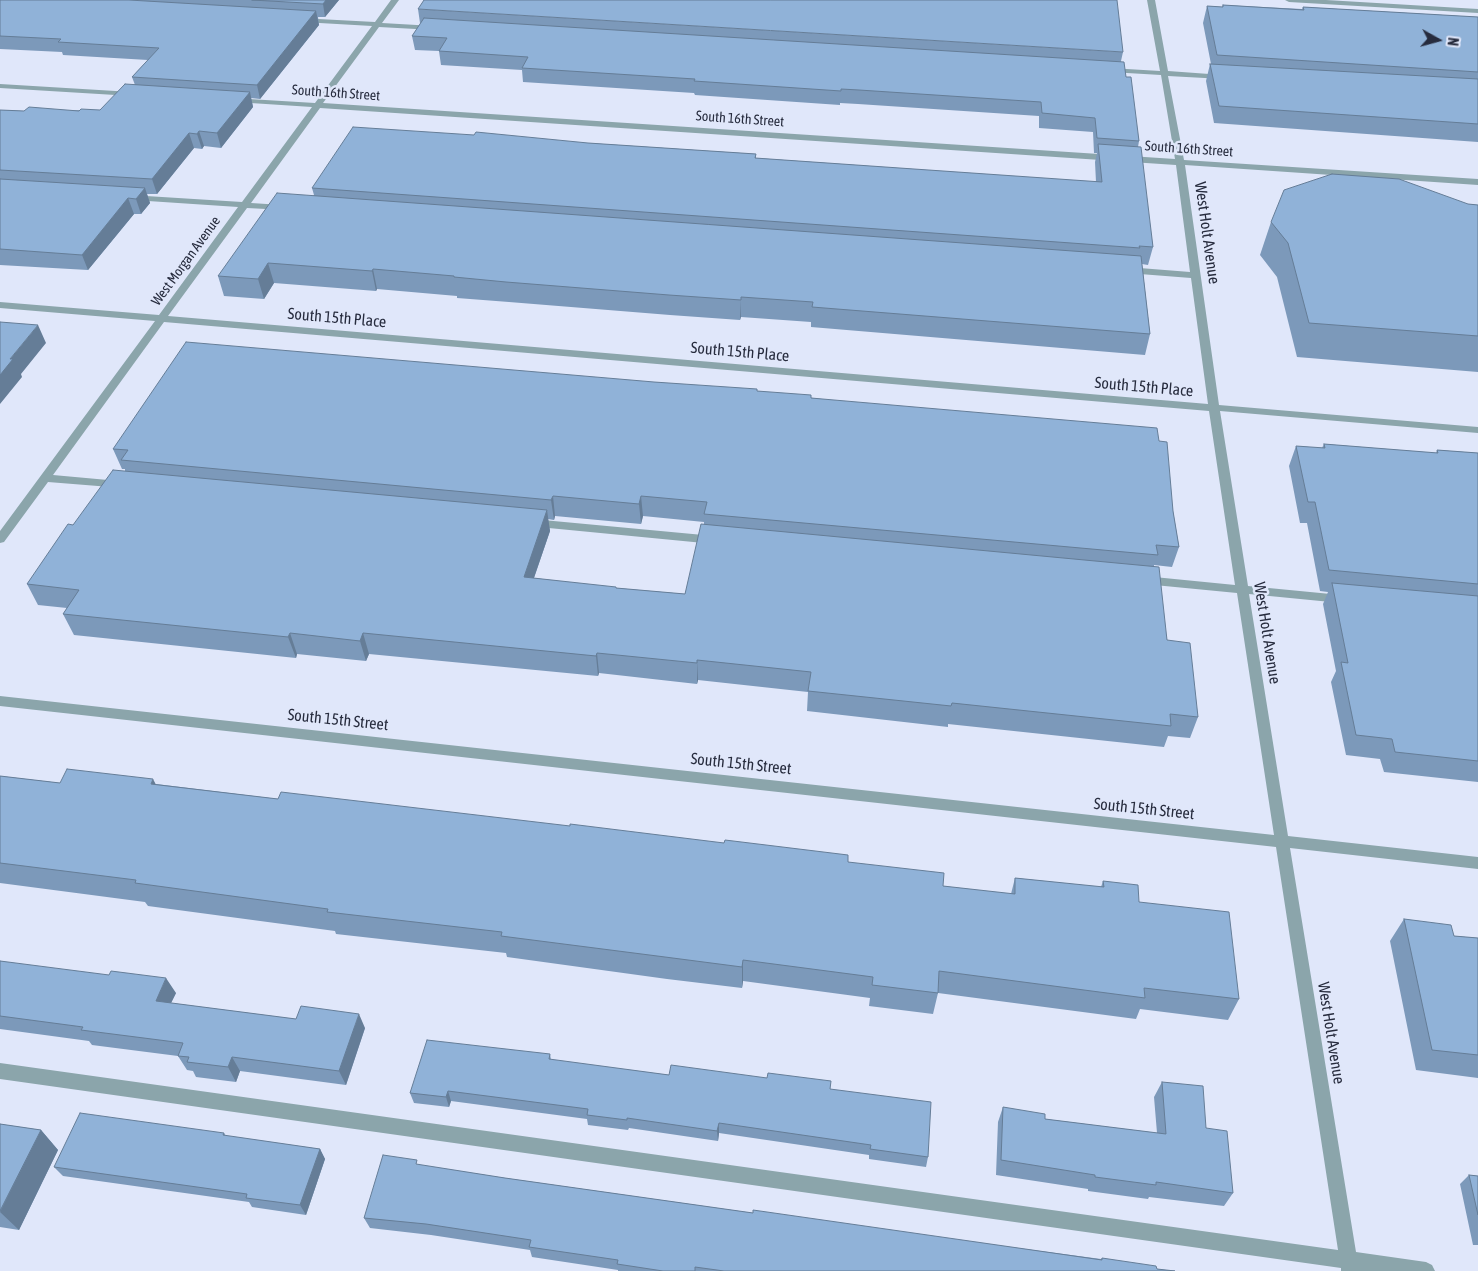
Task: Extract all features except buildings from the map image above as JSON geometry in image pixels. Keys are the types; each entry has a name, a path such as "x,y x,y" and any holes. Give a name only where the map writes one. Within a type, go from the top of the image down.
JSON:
{"street":[{"name":"West Morgan Avenue","path":"0,539 395,0"},
{"name":"West Holt Avenue","path":"1151,0 1180,162 1213,408 1349,1265"},
{"path":"1289,0 1478,11"},
{"path":"293,19 446,29"},
{"path":"1102,69 1234,77"},
{"path":"0,86 145,95"},
{"name":"South 16th Street","path":"222,99 1478,182"},
{"path":"126,197 288,208"},
{"path":"1117,270 1195,275"},
{"name":"South 15th Place","path":"0,305 1478,430"},
{"path":"45,478 136,486"},
{"path":"522,522 730,542"},
{"path":"1136,579 1352,600"},
{"name":"South 15th Street","path":"0,701 1478,863"},
{"path":"0,1072 1349,1265 1426,1271"}]}
